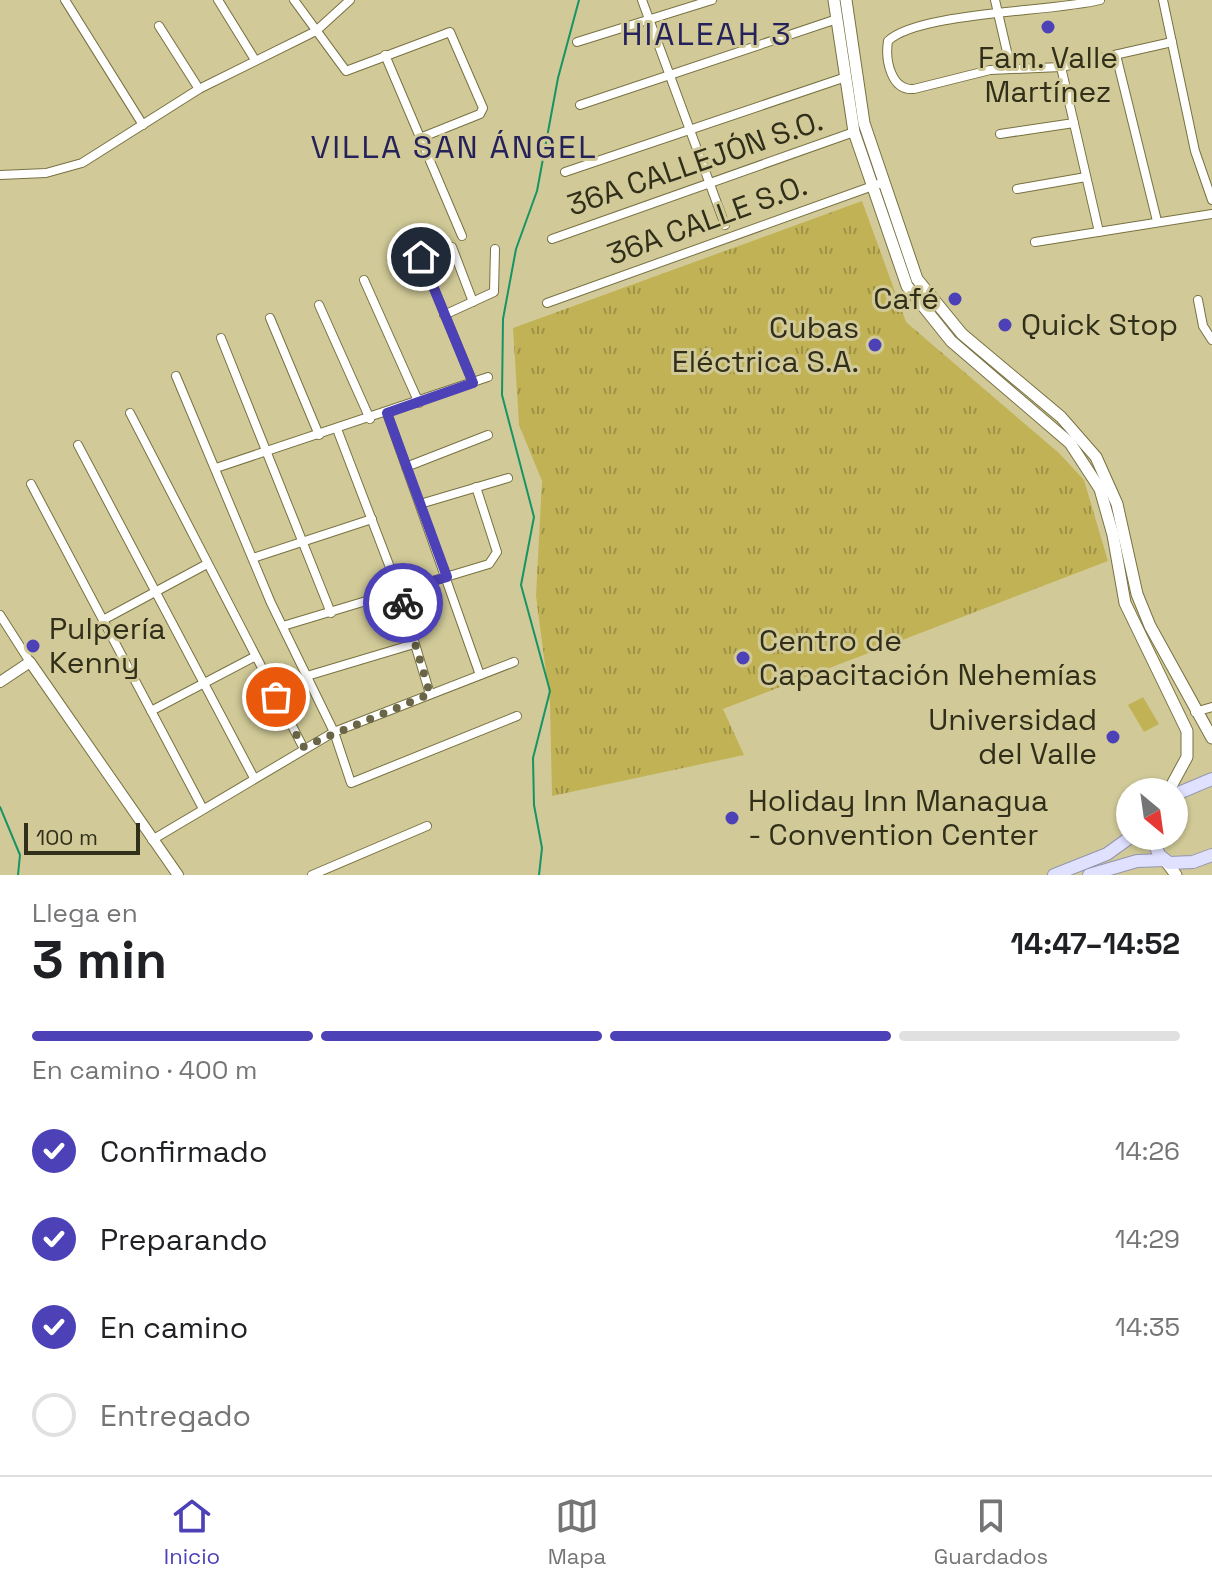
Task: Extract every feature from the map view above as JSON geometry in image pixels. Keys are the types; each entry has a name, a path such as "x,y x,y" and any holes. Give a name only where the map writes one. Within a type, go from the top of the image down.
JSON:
{"main road":[{"path":"834,0 843,78 854,132 917,279 962,334 1061,417 1096,457 1111,485 1141,604 1195,712 1212,738"},
{"path":"849,4 864,123 878,184 912,293 951,341 1045,421 1087,464 1100,489 1113,535 1125,603 1185,724 1187,757 1176,778"},
{"path":"992,375 1016,389 1025,387"},
{"path":"1025,387 1027,398 1045,421"},
{"path":"1188,789 1212,779"},
{"path":"1054,875 1116,848"},
{"path":"1160,850 1176,875"},
{"path":"1089,875 1137,861 1184,863 1212,855"}],"street":[{"path":"65,0 143,125"},
{"path":"218,0 255,60"},
{"path":"294,0 346,71 450,32 483,104 480,114 420,138"},
{"path":"0,175 64,170 82,163 199,89 316,31 350,0"},
{"path":"642,0 725,225"},
{"path":"577,42 712,0"},
{"path":"995,0 1011,69"},
{"path":"1100,0 1061,9 998,12 894,35 888,41 889,67 897,84 905,89 1011,69 1061,67 1172,42"},
{"path":"1163,0 1195,151 1212,200"},
{"path":"580,105 837,19"},
{"path":"159,26 199,89"},
{"path":"385,55 462,236"},
{"path":"1116,55 1157,221"},
{"path":"1061,67 1099,232"},
{"path":"565,172 843,78"},
{"path":"1000,134 1074,123"},
{"name":"36A CALLEJÓN S.O.","path":"552,239 854,132"},
{"path":"1017,189 1086,177"},
{"name":"36A CALLE S.O.","path":"547,303 878,184"},
{"path":"1035,242 1212,214"},
{"path":"452,247 473,302"},
{"path":"444,315 494,292 495,249"},
{"path":"421,257 473,383"},
{"path":"364,280 419,403"},
{"path":"1198,300 1203,326 1212,340"},
{"path":"319,305 370,419"},
{"path":"270,318 319,435"},
{"path":"221,338 331,613"},
{"path":"176,376 283,626 334,732 351,783 517,716"},
{"path":"216,468 419,403 488,377"},
{"path":"130,413 303,747"},
{"path":"387,413 480,675"},
{"path":"337,429 399,591 430,694"},
{"path":"406,467 488,435"},
{"path":"78,445 254,778"},
{"path":"420,504 508,478"},
{"path":"31,484 202,807"},
{"path":"283,626 447,577 495,559 497,552 476,487"},
{"path":"253,558 372,519"},
{"path":"103,620 207,564"},
{"path":"0,615 178,875"},
{"path":"307,676 414,644"},
{"path":"151,711 254,657"},
{"path":"0,682 30,662"},
{"path":"152,840 303,747 514,662"},
{"path":"1195,712 1212,707"},
{"path":"312,875 427,826"}],"green space":[{"path":"862,201 906,322 1059,453 1084,480 1108,561 723,709 744,755 552,796 550,703 536,596 542,481 519,425 513,328"},
{"path":"1143,697 1159,724 1144,732 1128,705"}],"waterway":[{"path":"539,875 542,848 534,805 533,758 550,691 521,585 534,517 502,395 503,319 516,249 537,191 558,78 579,0"},
{"path":"0,807 20,855 18,875"}],"way so far":[{"path":"276,697 303,747 430,694 403,603"}],"place":[{"name":"Fam. Valle Martínez","path":"1048,27"},
{"name":"Café","path":"955,299"},
{"name":"Quick Stop","path":"1005,325"},
{"name":"Cubas Eléctrica S.A.","path":"875,345"},
{"name":"Pulpería Kenny","path":"33,646"},
{"name":"Centro de Capacitación Nehemías","path":"743,658"},
{"name":"Universidad del Valle","path":"1113,737"},
{"name":"Holiday Inn Managua - Convention Center","path":"732,818"}],"district":[{"name":"HIALEAH 3","path":"707,34"},
{"name":"VILLA SAN ÁNGEL","path":"454,147"}],"route":[{"path":"403,603 399,591 447,577 387,413 473,383 421,257"}]}
